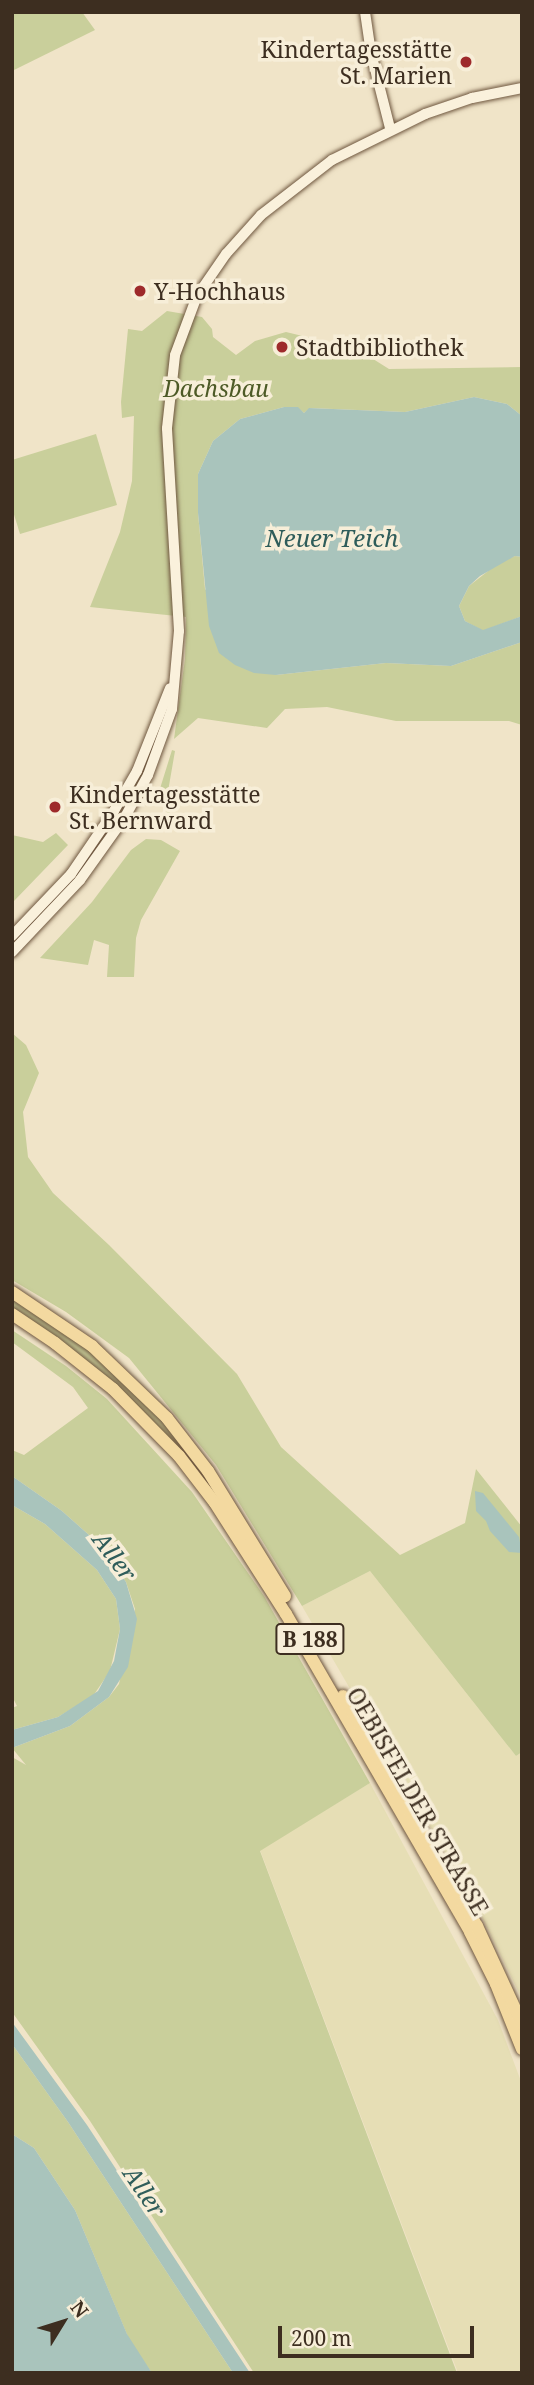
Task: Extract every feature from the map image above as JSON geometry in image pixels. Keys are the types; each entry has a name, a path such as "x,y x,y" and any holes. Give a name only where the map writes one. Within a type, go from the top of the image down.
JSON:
{"main road":[{"name":"OEBISFELDER STRASSE","path":"12,1292 67,1328 118,1369 167,1418 208,1471 460,1896 491,1952 521,2020"},
{"name":"OEBISFELDER STRASSE","path":"12,1314 71,1354 113,1389 179,1456 215,1503 286,1614 470,1931 496,1984 520,2046"}],"street":[{"path":"365,12 371,53 390,128"},
{"path":"12,952 80,880 125,805 177,668 179,631 167,428 175,355 184,327 205,284 261,215 332,160 390,128 453,104 522,88"},
{"path":"12,936 71,874 125,805"}],"shaded area":[{"path":"370,1571 516,1756 522,1752 522,1999 479,1911 302,1606"},
{"path":"370,1783 498,2020 522,2084 522,2373 458,2373 260,1850"}],"green space":[{"path":"12,12 82,12 95,30 12,71"},
{"name":"Dachsbau","path":"167,311 202,317 212,329 213,337 236,355 255,341 286,332 315,339 333,353 362,352 389,369 522,367 522,416 507,404 474,397 405,412 310,408 304,413 298,408 284,407 240,419 213,441 198,474 198,513 205,589 276,675 386,663 451,666 522,642 522,725 509,721 396,721 327,707 285,709 267,728 198,718 174,739 185,659 186,617 90,607 120,532 132,481 134,416 122,418 121,402 128,329 142,331"},
{"path":"96,434 117,505 20,534 12,508 12,460"},
{"path":"515,556 522,557 522,616 483,631 465,621 459,606 469,586 497,564"},
{"path":"172,750 175,751 166,803 171,815 196,820 194,832 172,819 158,795"},
{"path":"56,833 68,845 14,901 12,835 43,842"},
{"path":"146,839 161,840 180,851 141,920 136,938 134,977 107,977 109,945 94,940 88,965 40,958 92,902 131,850"},
{"path":"12,1033 26,1045 39,1073 23,1112 28,1157 53,1193 109,1245 237,1374 281,1447 400,1555 465,1523 476,1469 522,1527 522,1752 516,1756 370,1571 302,1606 216,1465 129,1358 66,1312 12,1280"},
{"path":"12,1300 26,1305 89,1349 143,1399 185,1447 253,1551 180,1451 12,1310"},
{"path":"12,1330 66,1366 107,1399 192,1492 264,1596 370,1783 260,1851 457,2373 254,2373 90,2121 12,2012 12,1757 26,1765 12,1748 70,1726 109,1697 119,1684 135,1609 126,1582 98,1543 62,1511 12,1476 12,1450 24,1455 88,1408 73,1387 12,1342"},
{"path":"12,1505 45,1524 97,1570 116,1599 120,1629 110,1671 93,1696 58,1717 12,1730 12,1708 17,1706 12,1696"},
{"path":"12,2044 68,2122 233,2373 152,2373 131,2344 75,2210 34,2148 12,2134"}],"water":[{"name":"Neuer Teich","path":"474,397 507,404 522,416 522,557 515,556 480,576 469,586 459,606 465,621 483,630 522,616 522,642 451,666 386,663 276,675 254,673 235,665 219,653 209,626 198,513 198,474 213,441 240,419 284,407 298,407 304,413 309,408 405,412"},
{"path":"12,1476 62,1511 98,1543 126,1582 137,1619 128,1667 109,1697 70,1726 12,1748 12,1730 58,1717 98,1691 114,1661 120,1629 116,1599 97,1570 45,1524 12,1505"},
{"path":"475,1491 483,1493 519,1537 522,1553 509,1552 490,1531 486,1521 476,1511"},
{"path":"12,2022 87,2125 250,2373 233,2373 68,2122 12,2044"},
{"path":"12,2134 34,2148 75,2210 127,2334 152,2373 12,2373"}],"place":[{"name":"Kindertagesstätte St. Marien","path":"466,62"},
{"name":"Y-Hochhaus","path":"140,291"},
{"name":"Stadtbibliothek","path":"282,347"},
{"name":"Kindertagesstätte St. Bernward","path":"55,807"}],"water label":[{"name":"Aller","path":"115,1556"},
{"name":"Aller","path":"145,2191"}]}
